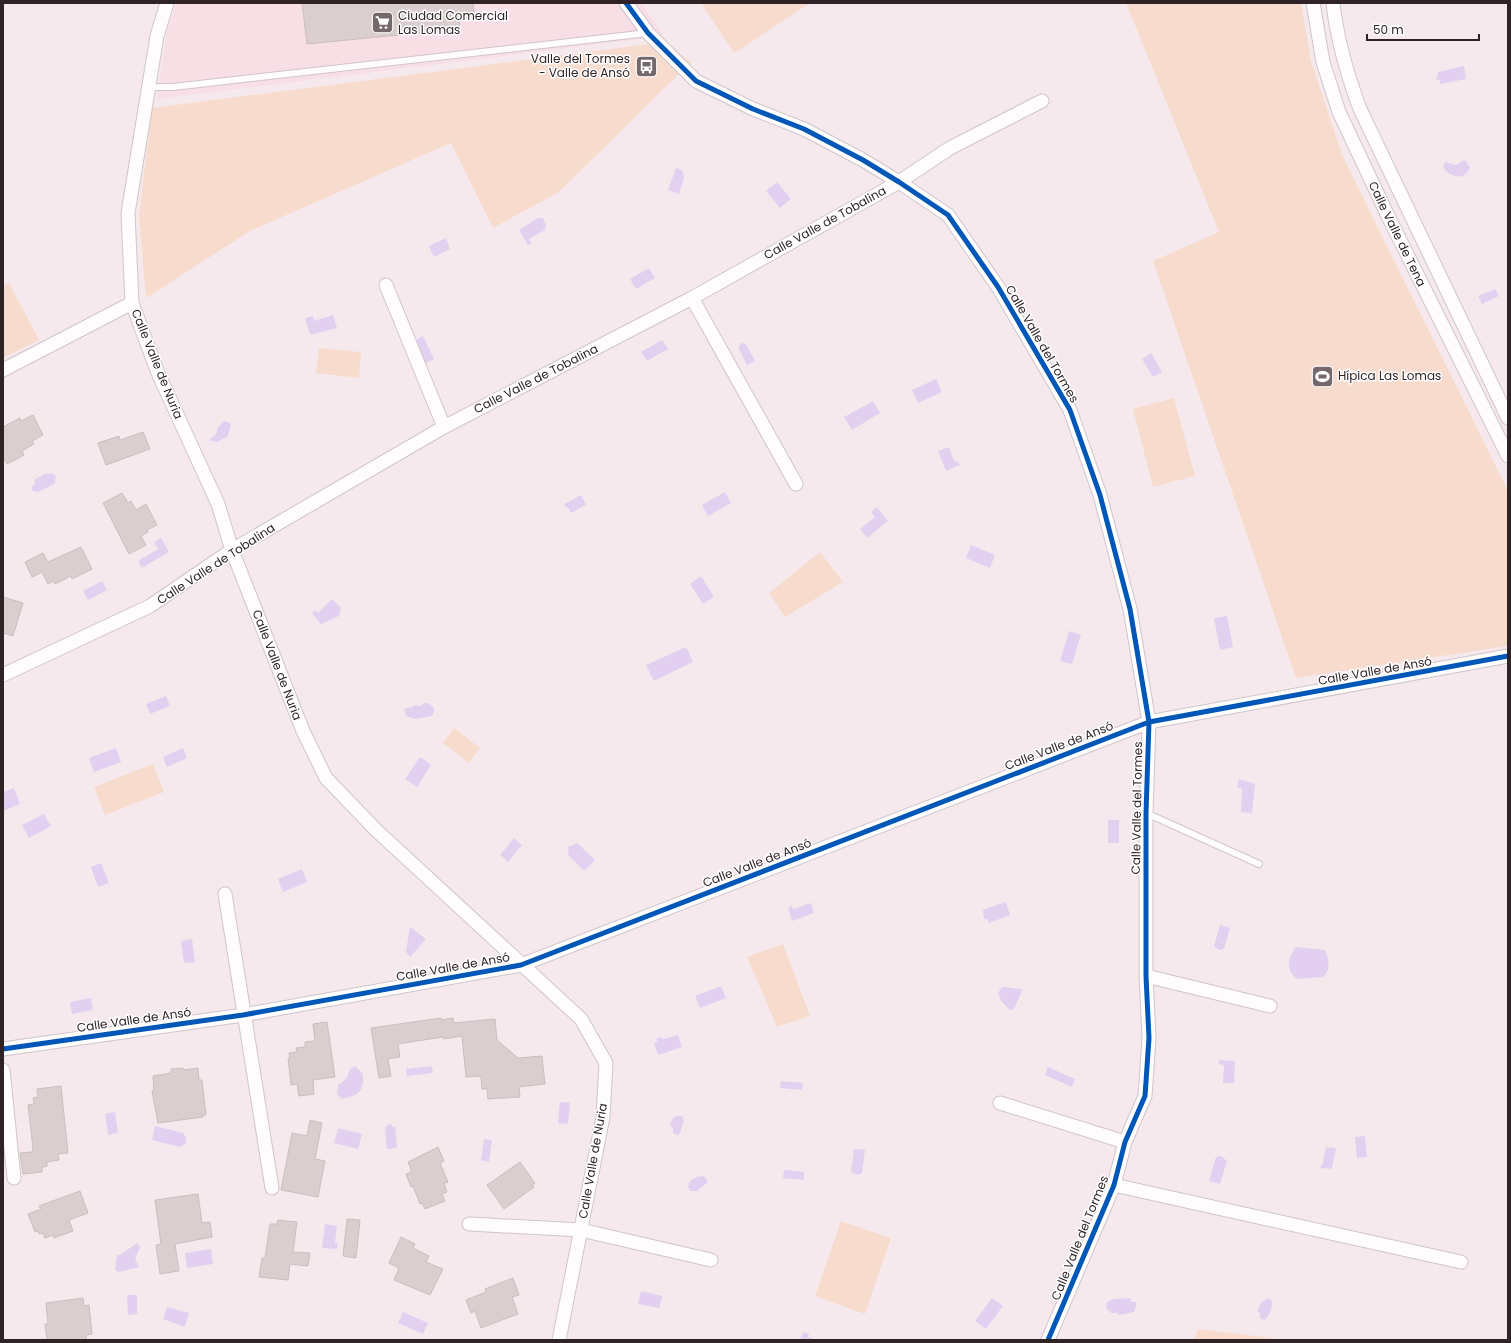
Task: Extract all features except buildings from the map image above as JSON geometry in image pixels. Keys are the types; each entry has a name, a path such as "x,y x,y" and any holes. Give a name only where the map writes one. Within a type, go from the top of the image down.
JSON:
{"street":[{"name":"Calle Valle de Nuria","path":"167,3 157,36 128,213 132,303 158,373 218,504 232,550 303,731 326,778 376,830 581,1019 606,1063 603,1117 559,1340"},
{"name":"Calle Valle del Tormes","path":"626,3 648,33 696,81 753,109 804,129 899,182 948,215 998,287 1070,410 1100,495 1130,609 1149,722 1146,813 1146,976 1149,1038 1145,1096 1125,1142 1114,1185 1048,1340"},
{"name":"Calle Valle de Tena","path":"1313,3 1323,62 1339,112 1388,216 1508,456"},
{"name":"Calle Valle de Tena","path":"1332,3 1338,44 1360,109 1407,211 1508,418"},
{"name":"Calle Valle de Tobalina","path":"3,675 150,606 232,550 444,427 692,298 899,182 950,148 1042,101"},
{"path":"386,285 444,427"},
{"path":"692,298 796,484"},
{"path":"3,370 132,303"},
{"name":"Calle Valle de Ansó","path":"3,1049 243,1015 521,965 1149,722 1508,656"},
{"path":"225,894 243,1015 272,1188"},
{"path":"1146,976 1270,1006"},
{"path":"3,1070 14,1178"},
{"path":"1000,1103 1125,1142"},
{"name":"Calle Valle del Tormes","path":"1114,1185 1461,1262"},
{"name":"Calle Valle de Nuria","path":"469,1224 581,1230 711,1260"}],"lane":[{"path":"148,87 173,88 648,33"},
{"path":"1146,813 1259,864"}],"shaded area":[{"path":"176,3 641,3 664,36 157,99 166,37"},
{"path":"701,3 810,3 734,53"},
{"name":"Hípica Las Lomas","path":"1126,3 1301,3 1311,61 1342,155 1508,491 1508,646 1296,678 1153,261 1219,232"},
{"path":"665,42 691,62 559,192 493,228 451,143 250,231 146,298 139,216 152,108"},
{"path":"1464,66 1466,79 1440,84 1440,81 1436,79 1438,72"},
{"path":"1462,161 1466,161 1470,168 1468,172 1462,176 1455,176 1448,173 1443,166 1446,162 1456,165"},
{"path":"676,168 682,170 684,178 679,194 668,190"},
{"path":"777,182 791,199 780,208 766,191"},
{"path":"538,218 543,218 546,225 545,230 529,239 531,244 528,245 519,230"},
{"path":"446,238 450,249 434,257 429,246"},
{"path":"649,268 655,278 636,289 630,279"},
{"path":"9,283 39,340 3,358 3,287"},
{"path":"1495,289 1499,296 1482,304 1478,296"},
{"path":"333,315 337,328 310,335 305,318 313,316 314,321"},
{"path":"423,336 434,359 425,364 413,341"},
{"path":"662,340 668,349 647,361 641,352"},
{"path":"741,343 746,344 755,361 747,365 738,347"},
{"path":"319,348 361,352 359,378 316,373"},
{"path":"1151,353 1162,372 1153,377 1142,359"},
{"path":"936,379 942,392 918,403 912,390"},
{"path":"1174,398 1195,476 1153,487 1133,409"},
{"path":"873,401 880,413 852,430 844,417"},
{"path":"224,421 231,423 228,436 217,442 209,440 216,434 218,427"},
{"path":"949,447 954,461 958,462 960,465 946,471 938,451"},
{"path":"46,473 48,475 50,473 55,475 56,478 54,484 38,492 33,491 31,488 35,483 34,480"},
{"path":"725,492 731,503 708,516 702,505"},
{"path":"581,495 586,505 571,513 568,507 566,508 564,504"},
{"path":"877,507 888,521 867,538 860,529 875,517 871,512"},
{"path":"161,538 169,552 142,568 138,561 158,549 154,542"},
{"path":"971,545 995,555 990,568 966,558"},
{"path":"820,552 843,582 785,617 769,593"},
{"path":"701,576 714,597 703,604 690,584"},
{"path":"102,581 107,590 88,600 83,591"},
{"path":"332,599 341,608 339,616 321,624 312,613 316,610 318,613"},
{"path":"1227,616 1233,647 1220,650 1214,618"},
{"path":"1069,631 1081,635 1072,664 1060,661"},
{"path":"686,647 693,662 654,681 646,665"},
{"path":"166,696 170,706 150,714 146,704"},
{"path":"428,703 434,708 432,716 416,719 406,716 404,710 413,707 414,705 420,706"},
{"path":"454,728 480,748 469,763 443,743"},
{"path":"116,748 121,762 94,772 89,758"},
{"path":"183,748 187,758 167,767 163,757"},
{"path":"420,757 431,765 417,787 405,779"},
{"path":"153,764 164,792 105,815 94,787"},
{"path":"1239,779 1255,784 1252,813 1241,812 1242,789 1237,787"},
{"path":"14,788 20,804 3,811 3,792"},
{"path":"44,814 51,826 29,838 22,825"},
{"path":"1108,820 1119,820 1119,843 1108,843"},
{"path":"514,838 522,845 508,862 500,855"},
{"path":"577,843 595,860 584,871 567,854 569,851 568,847"},
{"path":"101,863 109,883 98,887 91,867"},
{"path":"302,869 307,882 283,892 278,879"},
{"path":"1006,902 1010,915 989,923 987,919 984,919 983,910"},
{"path":"811,903 814,913 792,921 788,908 792,906 793,909"},
{"path":"1220,925 1230,928 1224,949 1219,950 1214,946"},
{"path":"410,927 426,939 410,957 406,952"},
{"path":"192,939 195,962 184,963 181,941"},
{"path":"783,944 810,1016 777,1027 747,957"},
{"path":"1296,947 1325,950 1328,957 1328,968 1323,977 1296,979 1289,967 1289,959"},
{"path":"721,986 726,998 700,1008 695,996"},
{"path":"1001,988 1021,989 1022,991 1014,1009 1010,1010 1001,1001 998,993"},
{"path":"91,998 93,1010 72,1014 70,1002"},
{"path":"678,1035 682,1047 658,1055 654,1043 657,1042 657,1038 660,1037 664,1039"},
{"path":"1219,1060 1235,1061 1234,1083 1223,1083 1224,1065 1219,1064"},
{"path":"355,1066 363,1074 363,1085 359,1092 353,1096 342,1099 337,1094 338,1085 347,1078 350,1069"},
{"path":"432,1066 433,1073 407,1076 406,1069"},
{"path":"1048,1067 1075,1079 1072,1087 1045,1075"},
{"path":"781,1081 803,1083 802,1090 780,1088"},
{"path":"560,1102 570,1103 568,1124 558,1123"},
{"path":"115,1112 118,1133 108,1135 105,1114"},
{"path":"676,1116 682,1116 684,1120 678,1135 673,1133 673,1128 670,1126 672,1119"},
{"path":"392,1124 392,1127 395,1126 397,1148 387,1149 385,1127"},
{"path":"155,1126 183,1133 186,1137 186,1143 180,1147 152,1140"},
{"path":"338,1128 362,1134 358,1149 334,1143"},
{"path":"1365,1136 1367,1157 1357,1158 1355,1137"},
{"path":"484,1139 492,1140 489,1162 481,1160"},
{"path":"1326,1147 1336,1148 1332,1169 1321,1169 1320,1167 1322,1166"},
{"path":"854,1149 865,1150 862,1173 858,1175 851,1172"},
{"path":"1221,1156 1227,1161 1220,1184 1209,1181 1216,1157"},
{"path":"784,1170 804,1172 804,1180 783,1178"},
{"path":"702,1176 706,1178 707,1183 697,1191 690,1191 688,1186 691,1180"},
{"path":"841,1221 891,1238 865,1314 815,1296"},
{"path":"325,1224 337,1226 335,1243 338,1244 337,1249 322,1248"},
{"path":"137,1243 140,1247 135,1259 139,1267 119,1272 115,1270 117,1255 120,1255"},
{"path":"211,1249 213,1264 187,1268 185,1253"},
{"path":"641,1291 662,1296 659,1308 638,1304"},
{"path":"127,1295 137,1295 137,1314 128,1315"},
{"path":"992,1298 1003,1306 986,1329 975,1321"},
{"path":"1131,1298 1131,1302 1136,1302 1134,1312 1119,1315 1117,1313 1111,1313 1106,1308 1107,1302 1114,1299"},
{"path":"1269,1298 1272,1301 1272,1306 1269,1314 1264,1320 1260,1318 1260,1313 1257,1311 1261,1302"},
{"path":"167,1307 189,1313 185,1327 163,1319"},
{"path":"403,1312 428,1323 423,1334 398,1323"},
{"path":"1198,1329 1273,1338 1272,1340 1194,1340"},
{"path":"803,1332 809,1334 808,1337 816,1340 800,1340"}],"cycle path":[{"path":"626,3 648,33 696,81 753,109 804,129 863,160 948,215 998,287 1070,410 1100,495 1130,609 1149,722 1146,813 1146,976 1149,1038 1145,1096 1125,1142 1114,1185 1048,1340"},
{"path":"3,1049 243,1015 521,965 1149,722 1508,656"}],"place":[{"name":"Ciudad Comercial Las Lomas","path":"382,23"},
{"name":"Valle del Tormes - Valle de Ansó","path":"646,66"},
{"name":"Hípica Las Lomas","path":"1322,376"}]}
